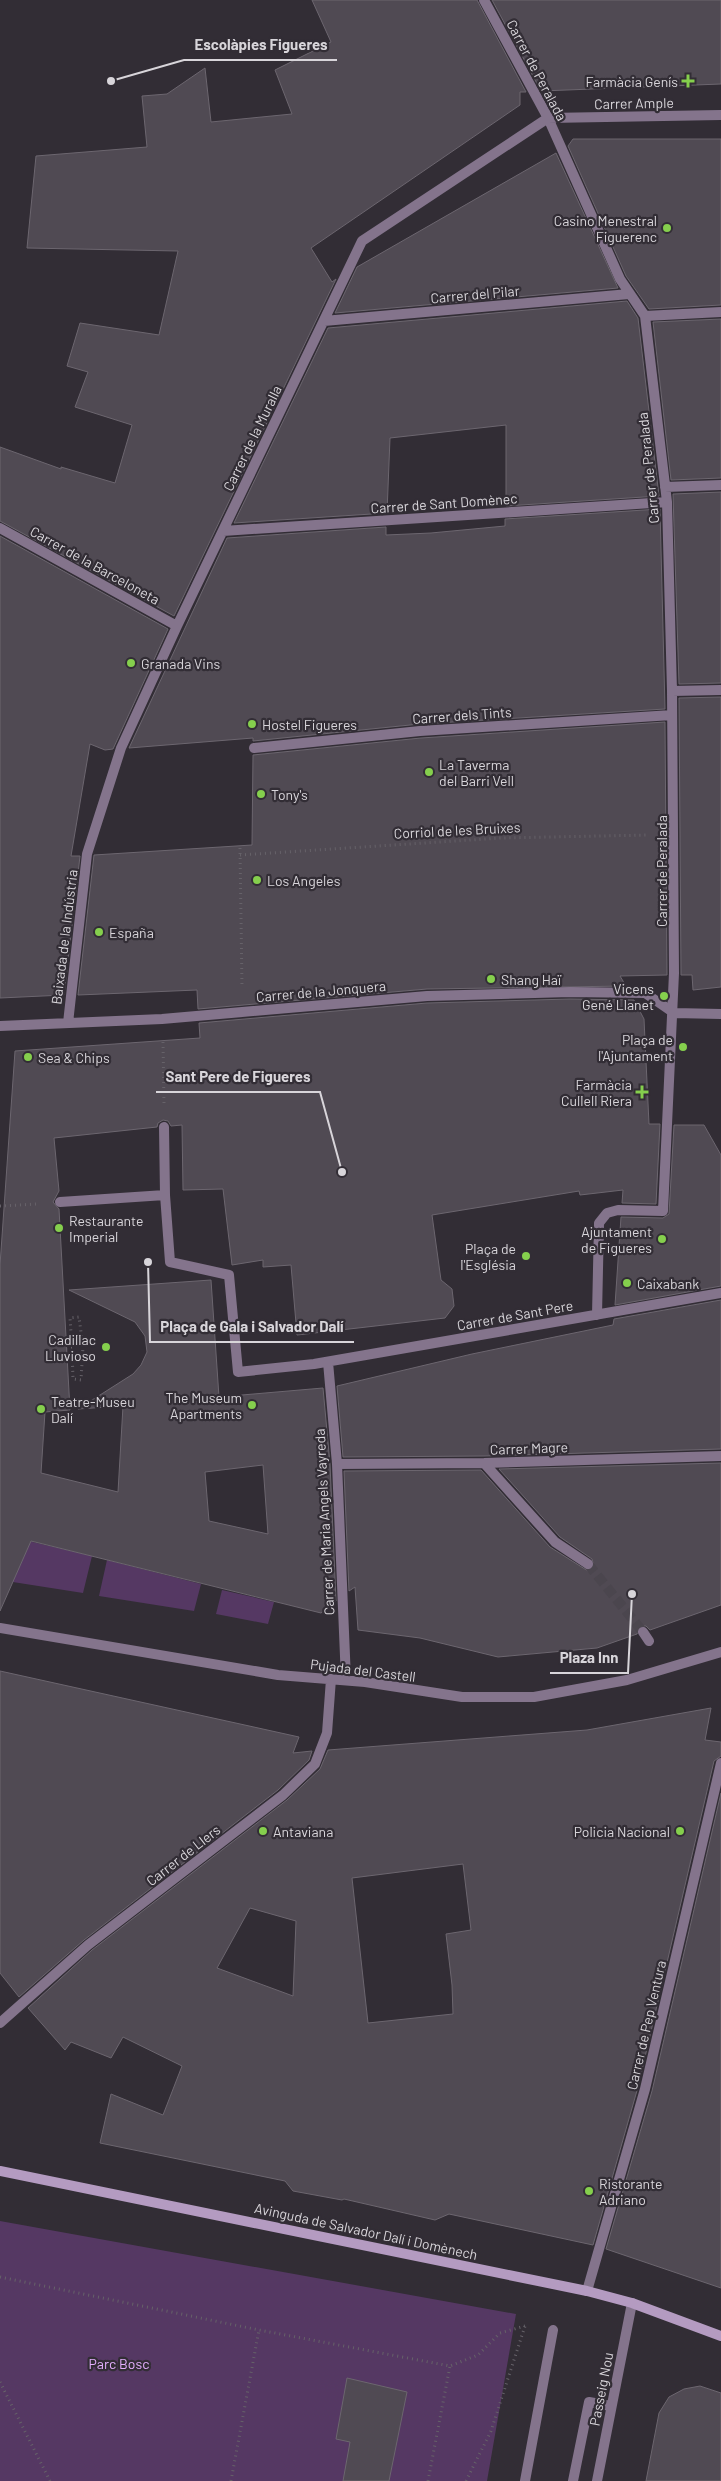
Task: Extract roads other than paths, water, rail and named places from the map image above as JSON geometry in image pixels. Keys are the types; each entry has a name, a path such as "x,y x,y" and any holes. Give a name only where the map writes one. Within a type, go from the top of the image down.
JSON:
{"main road":[{"name":"Avinguda de Salvador Dalí i Domènech","path":"0,2171 587,2291 632,2303 721,2336"}],"street":[{"name":"Carrer de Peralada","path":"484,0 548,118 629,294 645,316 667,502 675,835 674,1013"},
{"name":"Carrer Ample","path":"548,118 721,114"},
{"name":"Carrer de la Muralla","path":"87,854 121,748 176,626 362,241 548,118"},
{"name":"Carrer del Pilar","path":"324,321 629,294"},
{"path":"645,316 721,312"},
{"path":"665,487 721,485"},
{"name":"Carrer de Sant Domènec","path":"223,531 667,502"},
{"name":"Carrer de la Barceloneta","path":"0,528 176,626"},
{"path":"672,691 721,690"},
{"name":"Carrer dels Tints","path":"254,748 420,731 672,715"},
{"name":"Baixada de la Indústria","path":"68,1023 87,854"},
{"name":"Carrer de la Jonquera","path":"0,1026 162,1019 428,996 570,992 645,993 674,1013"},
{"path":"596,1315 599,1223 607,1213 618,1210 663,1211 674,1013 721,1014"},
{"path":"60,1202 165,1195 164,1127"},
{"name":"Carrer de Sant Pere","path":"165,1195 170,1262 229,1275 238,1372 328,1362 721,1293"},
{"name":"Carrer de Maria Angels Vayreda","path":"328,1362 337,1464 346,1680"},
{"name":"Carrer Magre","path":"337,1464 484,1463 721,1456"},
{"path":"484,1463 556,1542 588,1564"},
{"name":"Pujada del Castell","path":"0,1628 278,1675 346,1680 462,1697 534,1697 627,1680 721,1652"},
{"name":"Carrer de Llers","path":"0,2023 88,1945 283,1795 315,1764 327,1732 330,1679"},
{"name":"Carrer de Pep Ventura","path":"587,2291 645,2089 721,1762"},
{"name":"Passeig Nou","path":"597,2481 632,2303"},
{"path":"524,2481 554,2330"},
{"path":"573,2481 589,2402 611,2406"}],"tunnel":[{"path":"588,1564 643,1632"}],"place":[{"name":"Escolàpies Figueres","path":"111,81"},
{"name":"Farmàcia Genís","path":"688,81"},
{"name":"Casino Menestral Figuerenc","path":"667,228"},
{"name":"Granada Vins","path":"131,663"},
{"name":"Hostel Figueres","path":"252,724"},
{"name":"La Taverma del Barri Vell","path":"429,772"},
{"name":"Tony's","path":"261,794"},
{"name":"Los Angeles","path":"257,880"},
{"name":"España","path":"99,932"},
{"name":"Shang Haï","path":"491,979"},
{"name":"Vicens Gené Llanet","path":"664,996"},
{"name":"Plaça de l'Ajuntament","path":"683,1047"},
{"name":"Sea & Chips","path":"28,1057"},
{"name":"Farmàcia Cullell Riera","path":"642,1092"},
{"name":"Sant Pere de Figueres","path":"342,1172"},
{"name":"Restaurante Imperial","path":"59,1228"},
{"name":"Ajuntament de Figueres","path":"662,1239"},
{"name":"Plaça de l'Església","path":"526,1256"},
{"name":"Plaça de Gala i Salvador Dalí","path":"148,1262"},
{"name":"Caixabank","path":"627,1283"},
{"name":"Cadillac Lluvioso","path":"106,1347"},
{"name":"The Museum Apartments","path":"252,1405"},
{"name":"Teatre-Museu Dalí","path":"41,1409"},
{"name":"Plaza Inn","path":"632,1594"},
{"name":"Antaviana","path":"263,1831"},
{"name":"Policia Nacional","path":"680,1831"},
{"name":"Ristorante Adriano","path":"589,2191"}],"park label":[{"name":"Parc Bosc","path":"119,2363"}]}
